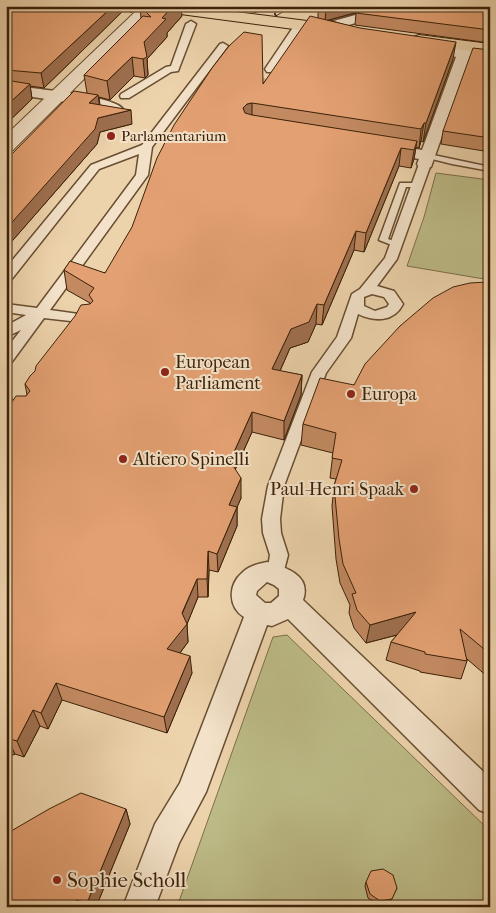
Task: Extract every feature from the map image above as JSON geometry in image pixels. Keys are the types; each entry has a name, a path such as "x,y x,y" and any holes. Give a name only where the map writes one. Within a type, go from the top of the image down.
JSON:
{"main road":[{"path":"150,6 323,28"},
{"path":"466,50 490,49"}],"street":[{"path":"6,146 141,14 145,6"},
{"path":"323,28 403,6"},
{"path":"189,71 191,24"},
{"path":"272,69 300,26"},
{"path":"323,28 355,34"},
{"path":"398,40 466,50 490,57"},
{"path":"6,360 142,175 146,147 189,71 223,46"},
{"path":"355,303 363,312 378,315 389,313 395,307 395,300 392,296 392,259 466,50"},
{"path":"125,96 169,69 189,71"},
{"path":"6,89 113,106 116,109 114,114"},
{"path":"372,146 426,159"},
{"path":"6,277 95,168 146,147"},
{"path":"365,292 392,259"},
{"path":"276,573 279,555 272,533 271,519 276,486 319,372 344,338 359,294 382,291 392,296"},
{"path":"6,308 88,319"},
{"path":"6,332 41,313"},
{"path":"344,338 378,315"},
{"path":"6,403 25,410"},
{"path":"268,572 276,573 286,578 293,588 293,599 290,604 277,613 259,613 246,603 244,589 252,577 268,572"},
{"path":"290,604 490,799"},
{"path":"139,907 166,835 191,792 259,613"}],"lane":[{"path":"426,159 490,168"}],"shaded area":[{"path":"436,173 490,180 490,280 407,266 424,217"},
{"path":"287,635 490,831 490,907 177,907 273,637"}],"building":[{"path":"6,6 113,6 41,73 6,70"},
{"path":"140,6 173,6 162,18 166,19 144,42 147,57 143,59 132,57 107,81 84,75 143,16 151,17"},
{"path":"320,6 336,6 326,9 318,8"},
{"path":"380,6 490,6 490,30 356,13"},
{"name":"Altiero Spinelli","path":"310,16 360,28 456,42 426,123 424,123 421,129 252,103 247,104 243,108 245,113 252,115 417,141 414,150 401,148 366,233 356,231 324,305 317,304 309,322 291,329 272,369 302,375 284,421 252,412 230,461 241,478 229,505 237,507 217,554 208,551 207,579 197,579 182,613 187,624 167,649 190,656 164,717 56,683 41,713 33,710 17,741 6,738 6,405 10,405 16,396 26,396 30,391 25,384 35,371 36,366 75,316 81,305 90,304 93,301 89,295 94,288 64,270 70,261 105,273 132,227 157,158 174,125 229,46 244,32 262,35 263,84"},
{"path":"473,48 490,50 490,138 443,131"},
{"path":"6,80 30,84 6,106"},
{"path":"74,91 98,95 89,103 131,110 98,118 95,129 6,229 6,160"},
{"name":"Paul-Henri Spaak","path":"487,282 490,288 490,624 486,622 490,635 490,654 460,629 467,661 425,654 425,652 391,642 416,612 370,625 357,610 352,594 356,593 343,564 339,539 334,486 342,460 332,458 336,433 303,424 320,378 354,385 365,364 400,326 433,298 453,287"},
{"name":"Sophie Scholl","path":"81,793 126,809 87,903 77,900 67,907 6,907 6,834"},
{"path":"383,869 393,875 397,888 392,899 380,901 370,894 366,882 371,871"}],"tunnel":[{"path":"246,108 272,69"}],"railway":[{"path":"255,11 263,6"},
{"path":"276,14 289,6"}],"place":[{"name":"Parlamentarium","path":"111,136"},
{"name":"European Parliament","path":"165,372"},
{"name":"Europa","path":"351,394"},
{"name":"Altiero Spinelli","path":"123,459"},
{"name":"Paul-Henri Spaak","path":"414,489"},
{"name":"Sophie Scholl","path":"57,880"}]}
